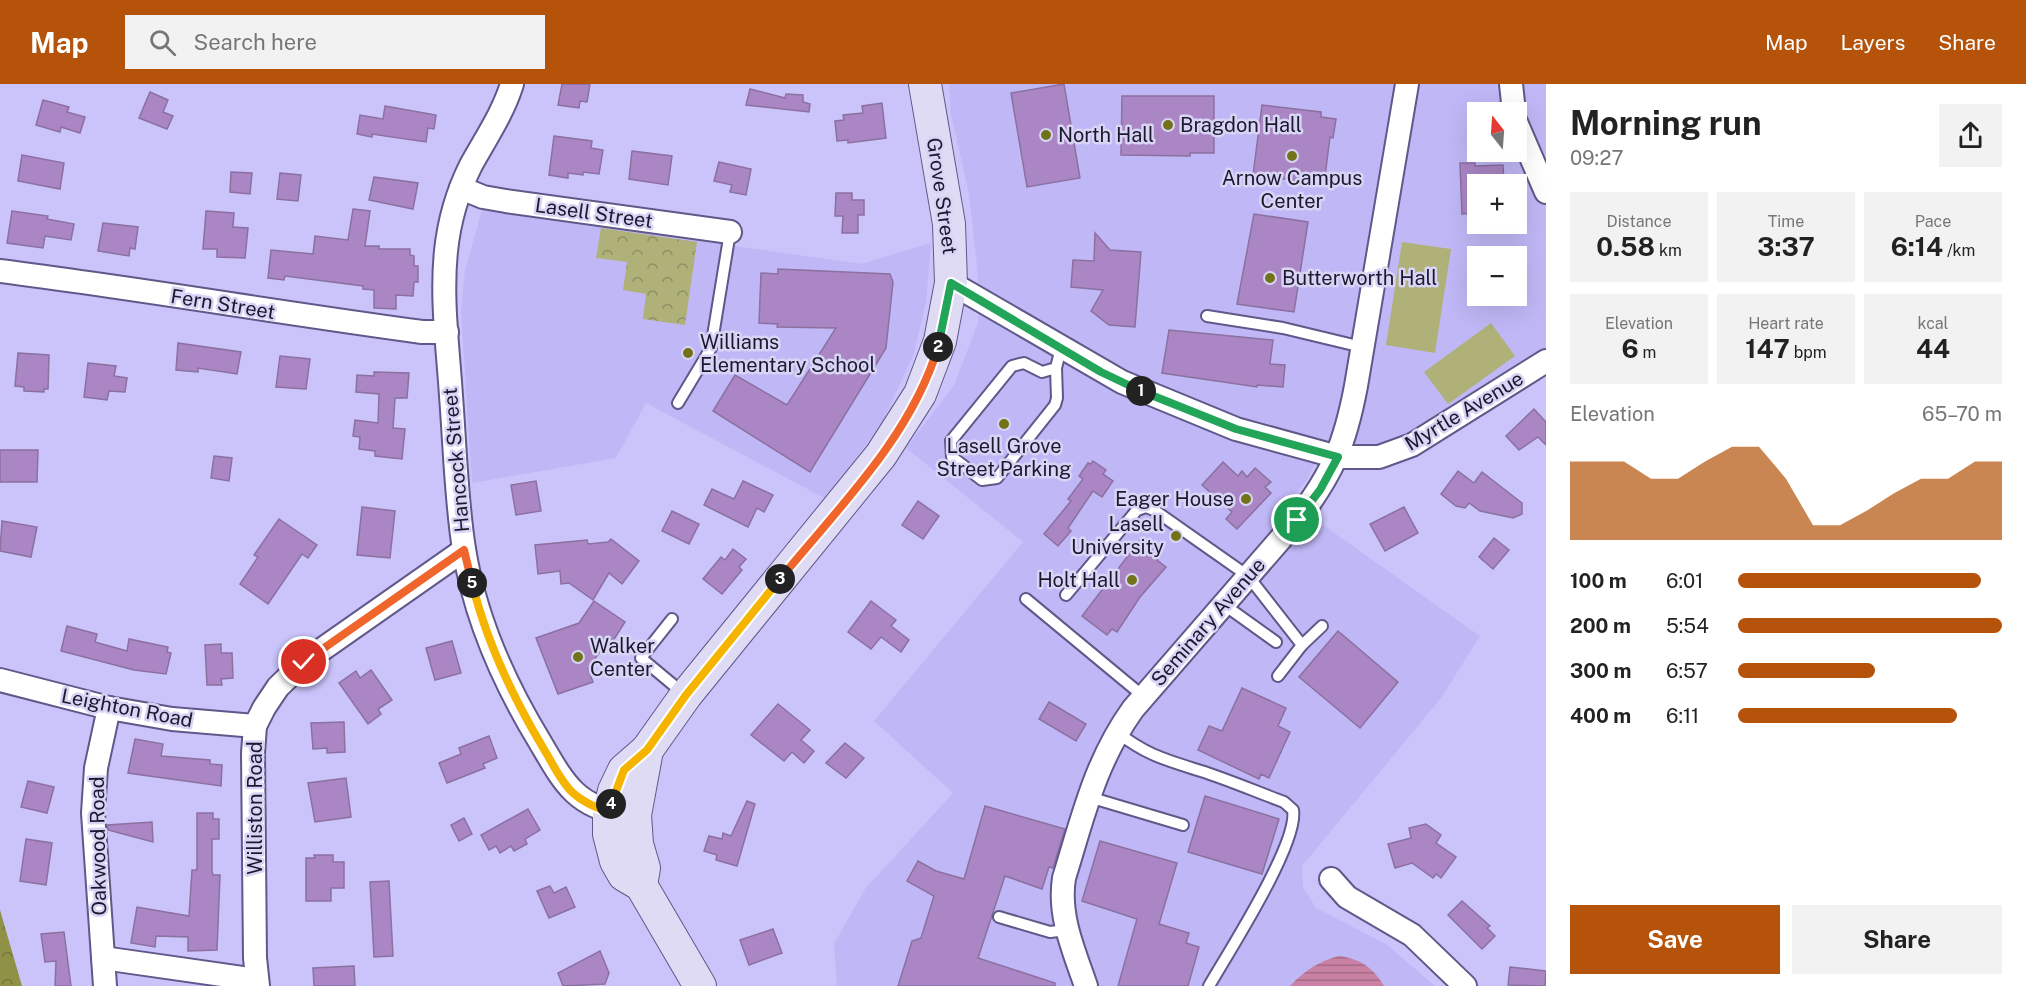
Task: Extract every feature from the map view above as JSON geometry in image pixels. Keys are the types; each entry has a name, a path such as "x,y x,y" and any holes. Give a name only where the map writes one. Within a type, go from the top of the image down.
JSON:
{"main road":[{"name":"Grove Street","path":"700,986 641,885 624,875 616,861 609,834 622,814 614,791 624,770 647,750 686,695 881,455 920,394 935,358 951,283 949,224 925,84"}],"street":[{"name":"Hancock Street","path":"512,84 499,117 461,188 446,251 447,332 464,550 480,614 491,645 526,719 572,792 588,804 622,814"},
{"name":"Seminary Avenue","path":"1086,986 1067,930 1062,906 1063,884 1089,797 1105,754 1117,732 1143,696 1320,490 1338,457 1349,421 1407,84"},
{"path":"1512,84 1513,102"},
{"path":"1527,148 1546,192"},
{"name":"Lasell Street","path":"461,188 501,200 730,232"},
{"name":"Fern Street","path":"0,271 119,286 256,310 422,332 447,332"},
{"name":"Myrtle Avenue","path":"951,283 1059,358 1122,382 1195,415 1236,429 1338,457 1379,457 1407,448 1546,361"},
{"name":"Williston Road","path":"258,983 255,726 278,687 304,662 464,550"},
{"name":"Leighton Road","path":"0,680 109,708 172,719 255,726"},
{"name":"Oakwood Road","path":"105,986 93,813 96,768 109,708"},
{"path":"1331,879 1347,897 1412,934 1465,986"},
{"path":"103,958 258,983"}],"lane":[{"path":"678,403 711,348 730,232"},
{"path":"1207,316 1283,328 1362,346"},
{"path":"1059,358 1057,398 1054,405 997,478 982,480 952,457 951,441 1012,366 1024,363 1042,372 1059,358"},
{"path":"1066,595 1137,510 1142,507 1154,510 1248,576 1302,645"},
{"path":"1026,599 1143,696"},
{"path":"1223,604 1276,642"},
{"path":"672,619 641,658 686,695"},
{"path":"1278,676 1302,645 1322,626"},
{"path":"1117,732 1144,752 1159,759 1284,802 1293,810 1290,833 1278,862 1209,986"},
{"path":"1089,797 1183,825"},
{"path":"999,917 1050,932 1067,930"}],"shaded area":[{"name":"Lasell University","path":"949,84 1546,84 1546,352 1400,442 1370,451 1323,445 1307,480 1289,501 1480,636 1441,698 1302,866 1303,887 1316,908 1386,944 1435,986 837,986 834,944 865,889 953,793 874,721 1023,542 906,448 954,385 978,323 978,275 969,194 951,114"},
{"name":"Williams Elementary School","path":"482,210 861,264 931,243 926,303 913,356 882,423 826,499 646,403 616,458 472,483 461,312 465,270"},
{"path":"1339,956 1365,965 1384,986 1290,986 1312,967"}],"green space":[{"path":"601,228 697,242 685,325 643,319 646,294 623,290 627,262 596,258"},
{"path":"1402,242 1451,249 1435,353 1386,345"},
{"path":"1491,323 1515,356 1448,404 1424,372"},
{"path":"0,910 22,986 0,986"}],"building":[{"path":"562,84 590,84 587,102 580,101 579,108 558,105"},
{"name":"North Hall","path":"1064,84 1080,178 1027,187 1011,93"},
{"path":"750,89 785,98 786,94 803,95 803,102 810,104 809,112 746,105"},
{"path":"150,92 168,100 163,112 173,116 167,129 139,118"},
{"name":"Bragdon Hall","path":"1122,96 1214,96 1214,153 1190,153 1190,156 1121,155"},
{"path":"43,100 69,107 67,112 85,117 80,133 61,127 60,132 36,125"},
{"path":"882,103 886,138 848,143 848,140 837,141 835,121 844,120 843,115 863,113 862,106"},
{"name":"Arnow Campus Center","path":"1262,105 1321,112 1321,117 1336,119 1333,138 1330,137 1324,184 1253,175"},
{"path":"385,106 436,115 434,129 428,128 426,142 357,134 360,115 383,119"},
{"path":"554,136 592,141 591,148 603,150 599,174 568,173 568,178 549,175"},
{"path":"632,151 672,156 668,185 629,179"},
{"path":"22,155 64,163 60,189 18,181"},
{"path":"719,162 751,169 746,195 730,192 732,185 714,181"},
{"path":"1460,163 1475,163 1475,166 1503,165 1503,174 1467,174 1467,214 1462,214"},
{"path":"231,172 252,173 250,194 230,192"},
{"path":"280,173 301,175 298,201 277,199"},
{"path":"374,177 418,183 413,209 369,200"},
{"path":"836,193 852,193 852,200 864,200 864,215 858,215 858,233 842,233 843,216 835,216"},
{"path":"353,209 370,211 365,246 379,246 379,249 410,249 410,255 414,256 414,266 418,266 418,282 414,282 413,296 396,295 396,309 374,308 374,290 363,289 363,286 285,276 284,280 268,278 271,250 313,254 315,236 348,240"},
{"path":"12,211 48,216 47,219 74,224 71,240 45,236 43,248 7,243"},
{"path":"206,211 234,213 233,227 248,228 245,258 217,257 217,249 203,249"},
{"name":"Butterworth Hall","path":"1254,214 1308,222 1294,312 1237,304"},
{"path":"103,223 138,227 135,249 130,248 129,256 98,251"},
{"path":"1095,233 1110,250 1141,252 1135,327 1109,325 1091,311 1103,290 1071,287 1073,260 1094,261"},
{"path":"778,269 890,274 893,282 886,348 810,472 713,411 735,375 787,405 836,328 777,327 778,324 759,323 761,273 778,274"},
{"path":"1169,330 1273,340 1270,364 1285,365 1283,387 1257,385 1257,387 1162,373"},
{"path":"178,343 241,352 237,374 198,368 198,372 176,370"},
{"path":"18,353 49,355 48,389 44,389 44,392 24,391 24,387 15,386"},
{"path":"280,356 310,359 306,389 276,387"},
{"path":"88,363 116,366 114,376 127,378 125,392 109,391 107,400 84,397"},
{"path":"374,372 409,373 407,398 395,398 393,428 405,429 402,459 375,456 375,451 359,449 360,437 353,436 355,420 378,423 379,394 356,392 357,375 374,376"},
{"path":"1534,409 1546,422 1546,445 1538,437 1519,450 1506,436"},
{"path":"0,450 38,450 37,482 0,482"},
{"path":"214,456 232,458 229,481 211,478"},
{"path":"1093,461 1106,470 1103,474 1113,481 1102,497 1093,491 1068,528 1071,531 1058,546 1044,534 1071,501 1068,499 1083,479 1079,476 1088,463 1091,464"},
{"name":"Eager House","path":"1223,462 1238,476 1242,471 1247,477 1255,468 1271,482 1265,487 1271,493 1237,529 1226,519 1232,512 1202,485"},
{"path":"1458,471 1474,483 1482,472 1522,503 1522,514 1513,518 1480,511 1469,503 1465,508 1456,506 1441,494"},
{"path":"536,481 541,511 516,515 511,485"},
{"path":"743,481 773,495 764,512 757,508 748,527 704,505 712,489 734,499"},
{"path":"918,501 939,516 923,539 902,525"},
{"path":"362,507 395,511 390,558 357,555"},
{"path":"1404,507 1418,533 1385,551 1370,524"},
{"path":"672,511 699,524 689,544 662,531"},
{"path":"279,519 317,545 308,558 302,554 268,604 240,584 258,557 254,555"},
{"path":"2,521 37,527 31,557 0,551"},
{"path":"1494,538 1509,550 1493,569 1479,557"},
{"path":"611,539 639,561 622,584 609,573 593,600 569,583 561,584 560,571 538,574 535,545 587,540 588,544 608,542"},
{"name":"Holt Hall","path":"1140,540 1161,555 1157,560 1166,567 1140,597 1117,632 1112,629 1107,635 1082,616"},
{"path":"733,549 746,559 739,567 742,570 722,594 703,579 721,557 725,560"},
{"path":"594,601 625,622 613,641 609,638 588,669 593,682 558,694 536,638 579,623"},
{"path":"871,601 896,620 891,626 909,640 901,652 881,637 871,649 848,632"},
{"path":"67,626 97,634 95,642 127,651 129,639 168,647 167,652 171,653 166,674 134,670 61,651"},
{"path":"1338,631 1398,682 1360,728 1299,677"},
{"path":"452,641 461,673 435,680 426,648"},
{"path":"221,644 221,653 232,653 233,678 221,679 222,685 207,685 205,645"},
{"path":"371,670 392,700 378,709 381,714 368,724 339,683 356,671 360,678"},
{"path":"1242,688 1286,708 1278,726 1290,732 1269,778 1261,774 1259,779 1198,750 1209,726 1222,731"},
{"path":"1049,702 1086,724 1076,741 1039,719"},
{"path":"778,704 810,730 801,740 814,751 804,763 792,752 784,761 751,735"},
{"path":"344,722 345,752 327,753 327,748 313,749 311,723"},
{"path":"489,736 497,758 483,764 485,768 447,783 439,763 461,754 459,748"},
{"path":"135,739 163,744 161,756 210,760 210,764 222,765 221,786 128,773"},
{"path":"845,743 864,758 846,778 826,763"},
{"path":"346,778 351,817 315,822 308,783"},
{"path":"28,781 54,787 47,813 21,807"},
{"path":"1205,796 1279,819 1262,874 1188,852"},
{"path":"747,801 755,804 737,866 716,860 717,855 704,851 709,836 722,839 723,833 731,836"},
{"path":"985,806 1065,829 1053,868 1049,867 1042,889 1005,876 978,958 1055,983 1055,986 898,986 912,941 921,938 934,896 907,881 918,861 936,871 964,879"},
{"path":"528,809 540,830 525,839 527,844 514,851 511,846 500,853 496,846 489,850 481,835"},
{"path":"197,813 213,813 213,819 219,819 219,839 212,839 212,871 213,875 220,875 217,950 188,951 188,937 156,936 155,947 131,943 137,907 189,916 192,870 197,870"},
{"path":"464,818 472,834 459,841 451,825"},
{"path":"152,822 153,842 108,830 107,825"},
{"path":"1426,824 1441,835 1436,843 1456,857 1441,878 1436,874 1433,878 1412,863 1395,868 1388,844 1411,838 1409,828"},
{"path":"26,839 52,843 46,885 20,881"},
{"path":"1100,841 1177,863 1159,924 1189,933 1186,943 1199,947 1188,986 1118,986 1137,919 1082,901"},
{"path":"314,855 333,855 333,862 344,862 344,888 331,888 331,901 306,901 306,858 315,858"},
{"path":"389,881 393,956 374,957 370,882"},
{"path":"550,886 554,893 566,887 575,907 549,918 537,891"},
{"path":"1462,901 1490,926 1487,928 1495,936 1482,949 1448,915"},
{"path":"773,929 782,953 749,965 740,940"},
{"path":"64,932 71,986 55,986 56,961 45,962 41,934"},
{"path":"600,951 609,973 605,984 563,986 558,973"},
{"path":"354,966 355,986 314,986 313,968"},
{"path":"1510,967 1546,971 1545,986 1508,985"}],"place":[{"name":"Bragdon Hall","path":"1168,125"},
{"name":"North Hall","path":"1046,135"},
{"name":"Arnow Campus Center","path":"1292,156"},
{"name":"Butterworth Hall","path":"1270,278"},
{"name":"Williams Elementary School","path":"688,353"},
{"name":"Lasell Grove Street Parking","path":"1004,424"},
{"name":"Eager House","path":"1246,499"},
{"name":"Lasell University","path":"1176,536"},
{"name":"Holt Hall","path":"1132,580"},
{"name":"Walker Center","path":"578,657"}],"route":[{"path":"304,662 464,550 480,614 491,645 526,719 572,792 588,804 609,812 614,791 624,770 647,750 686,695 881,455 902,423 920,394 935,358 951,283 1101,372 1195,415 1273,440 1338,457 1320,490 1297,520"}]}
